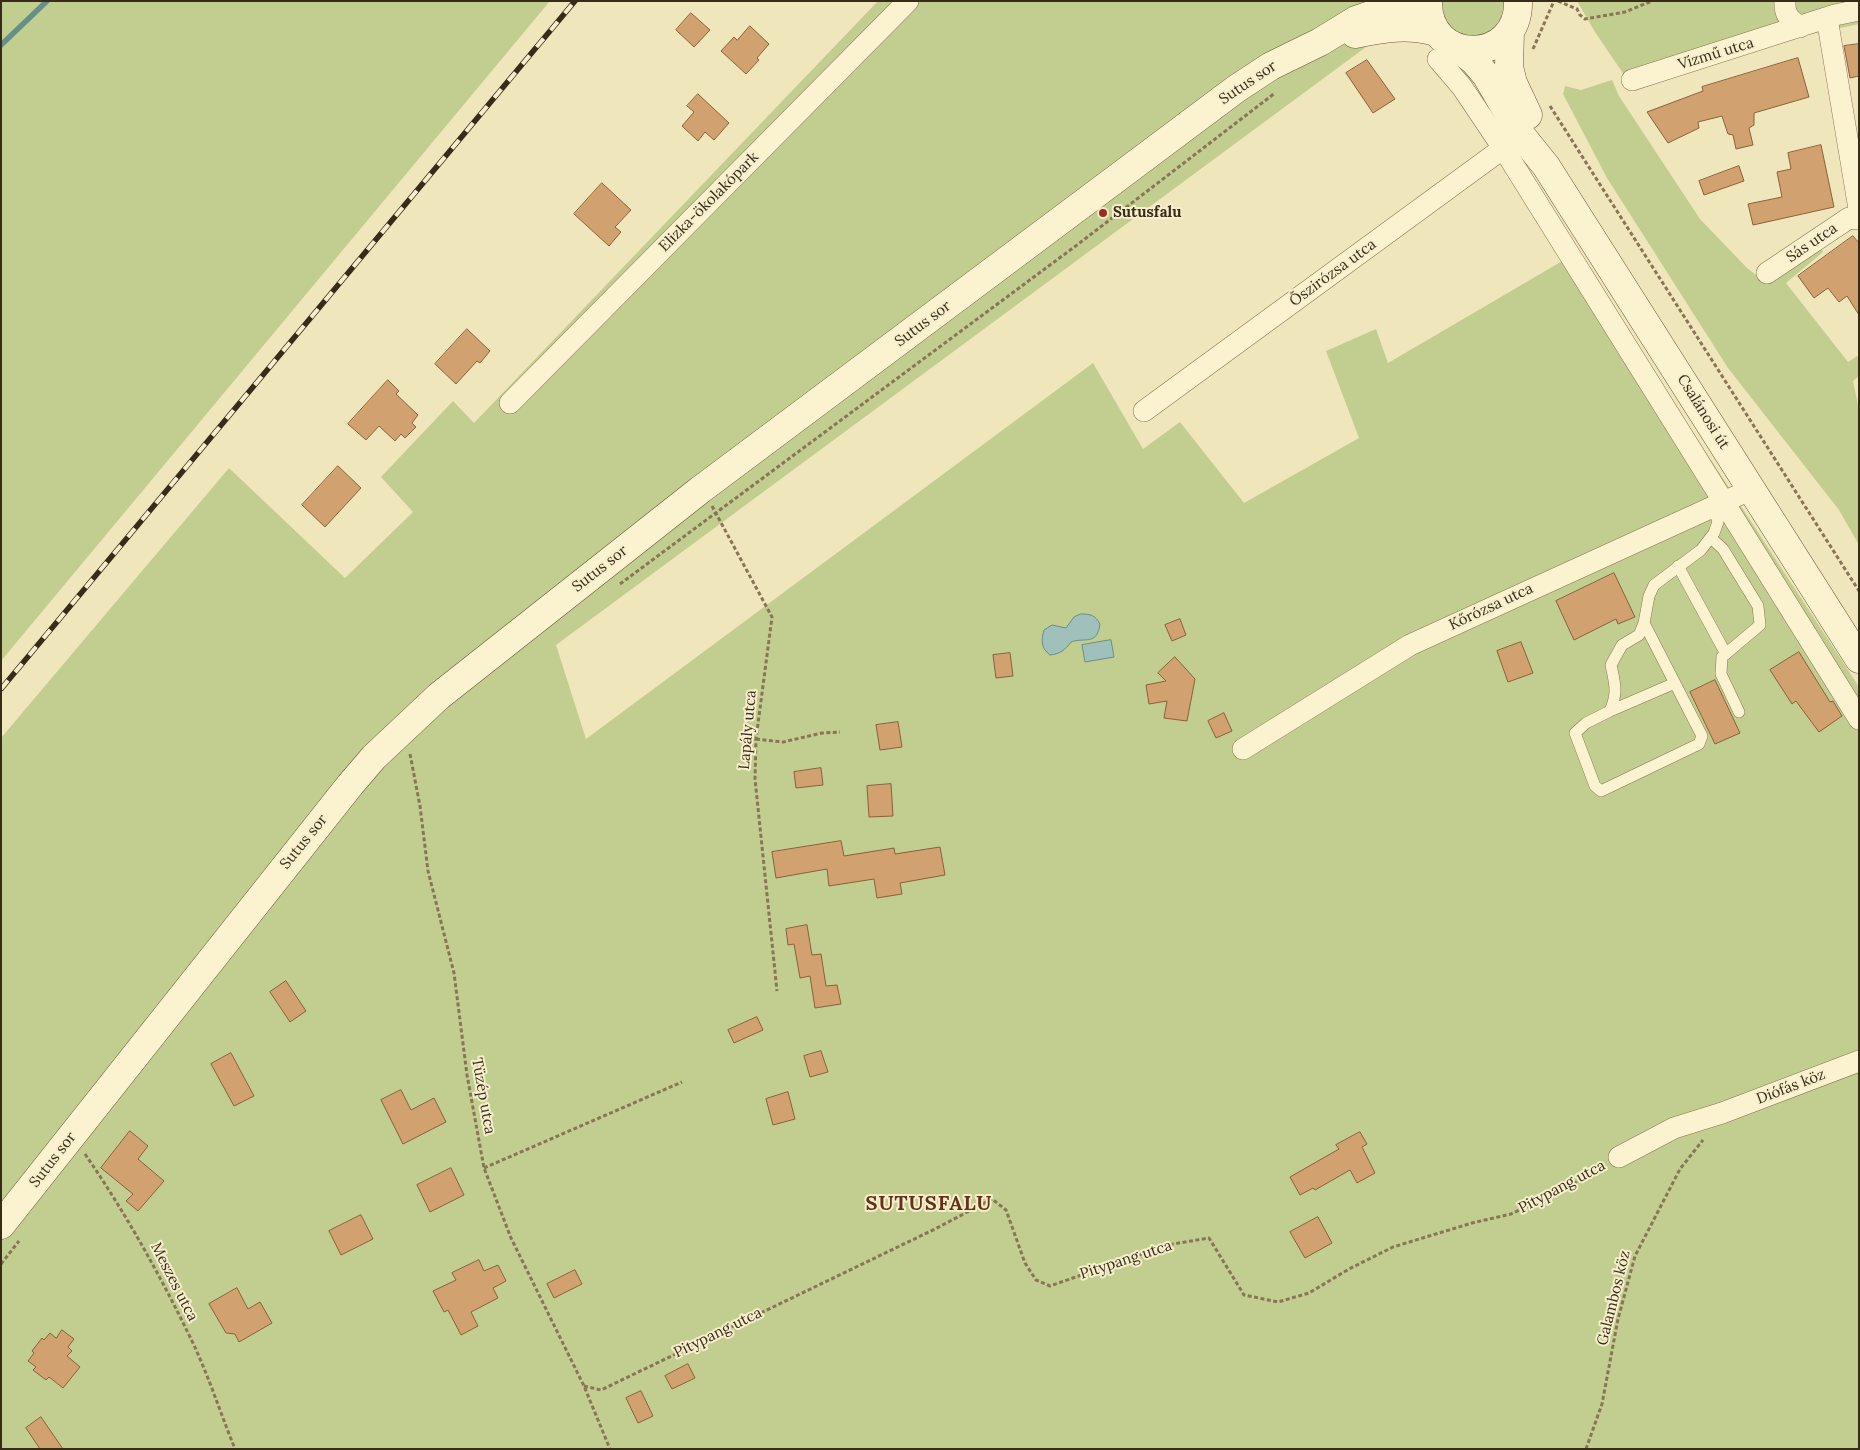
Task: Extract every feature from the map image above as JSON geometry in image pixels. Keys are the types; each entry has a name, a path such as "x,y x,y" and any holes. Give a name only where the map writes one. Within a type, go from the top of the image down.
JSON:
{"main road":[{"path":"1320,42 1356,20 1411,1"},
{"path":"1428,1 1429,18 1444,46"},
{"path":"1320,42 1378,29 1409,26 1444,46 1471,50 1486,49 1499,42 1518,11"},
{"name":"Csalánosi út","path":"1518,11 1509,67 1513,83 1546,166 1859,660"},
{"name":"Sutus sor","path":"10,1233 83,1147 350,785 374,757 407,724 439,696 700,490 1236,90 1271,66 1320,42"},
{"name":"Csalánosi út","path":"1444,46 1474,61 1486,75 1512,141 1546,166"}],"street":[{"name":"Elizka-ökolakópark","path":"510,402 908,1"},
{"path":"1786,1 1786,14 1791,21 1800,27"},
{"name":"Vízmű utca","path":"1632,80 1800,27 1830,11 1859,10"},
{"path":"1830,11 1859,209"},
{"path":"1512,141 1718,504 1859,719"},
{"name":"Őszirózsa utca","path":"1144,411 1512,141"},
{"name":"Sás utca","path":"1767,273 1849,218 1859,219"},
{"name":"Kőrózsa utca","path":"1243,748 1410,645 1752,489"},
{"name":"Diófás köz","path":"1722,1114 1859,1061"},
{"name":"Pitypang utca","path":"1619,1157 1674,1128 1722,1114"}],"lane":[{"path":"1610,712 1615,700 1611,665 1622,645 1639,635 1644,623 1648,596 1654,585 1701,550 1710,538 1718,522 1718,504"},
{"path":"1710,538 1723,549 1758,606 1760,625 1722,657 1721,674 1740,712"},
{"path":"1678,566 1726,654"},
{"path":"1644,623 1675,683 1702,736 1699,744 1601,790 1594,786 1575,733 1586,723 1675,683"}],"path":[{"path":"1509,67 1527,62 1554,1"},
{"path":"1558,1 1577,9 1585,19 1625,12 1652,1"},
{"path":"613,590 1077,245 1277,91"},
{"path":"1545,98 1859,591"},
{"name":"Lapály utca","path":"700,490 717,512 772,617 756,739 755,778 777,991"},
{"name":"Tüzép utca","path":"407,724 428,871 454,973 466,1075 484,1168 510,1238 584,1386 610,1449"},
{"path":"756,739 783,742 822,733 840,732"},
{"path":"484,1168 682,1082"},
{"name":"Galambos köz","path":"1586,1449 1602,1404 1618,1319 1635,1256 1680,1170 1722,1114"},
{"path":"80,1164 83,1147"},
{"name":"Meszes utca","path":"83,1147 139,1238 191,1340 234,1449"},
{"name":"Pitypang utca","path":"584,1386 601,1390 935,1229 992,1199 1006,1210 1025,1264 1036,1280 1050,1286 1167,1245 1209,1238 1244,1294 1278,1302 1310,1293 1349,1269 1393,1247 1472,1223 1511,1214 1563,1190 1619,1157"},
{"path":"1,1264 10,1233"}],"green space":[{"path":"1,1 550,1 1,661"},
{"path":"878,1 1395,1 1344,27 1366,47 556,645 586,739 1093,363 1143,449 1180,422 1244,503 1359,438 1326,351 1376,329 1388,363 1576,253 1859,687 1859,1449 1,1449 1,738 229,468 345,578 413,512 381,477 453,401 474,423"},
{"path":"1437,1 1507,1 1507,9 1491,34 1472,39 1446,27"},
{"path":"1577,1 1859,1 1859,24 1769,43 1635,91 1595,32"},
{"path":"1612,80 1619,96 1700,219 1747,268 1764,281 1819,243 1823,252 1786,283 1848,362 1859,355 1859,376 1853,381 1859,409 1859,545 1839,510 1728,368 1607,178 1563,94 1565,86 1581,90"}],"water":[{"path":"1081,614 1092,616 1098,621 1100,624 1096,635 1090,639 1071,642 1062,651 1050,655 1042,644 1044,630 1052,625 1066,628 1074,617"},
{"path":"1111,640 1114,657 1085,662 1082,645"}],"building":[{"path":"691,13 710,30 694,47 676,30"},
{"path":"750,26 769,44 757,58 759,60 746,74 721,51 734,37 737,40"},
{"path":"1859,44 1859,76 1850,78 1844,46"},
{"path":"1798,58 1809,97 1754,113 1754,125 1749,128 1753,145 1736,149 1733,135 1728,134 1722,116 1698,122 1699,128 1668,143 1647,112 1703,91 1702,87"},
{"path":"1367,60 1395,99 1373,113 1346,73"},
{"path":"698,94 729,123 714,140 705,132 698,141 682,126 694,112 687,106"},
{"path":"1821,145 1834,207 1753,225 1748,204 1782,197 1777,172 1791,169 1788,153"},
{"path":"1739,166 1744,181 1704,195 1699,181"},
{"path":"602,183 631,210 615,227 621,232 609,246 574,214"},
{"path":"1853,236 1859,243 1859,315 1847,296 1839,302 1828,288 1814,298 1798,276"},
{"path":"467,329 490,351 480,363 477,361 456,384 435,364"},
{"path":"388,380 399,391 396,394 418,415 412,423 416,427 405,438 401,434 395,441 379,426 366,440 348,424"},
{"path":"338,466 361,488 325,527 302,505"},
{"path":"1614,573 1635,617 1618,624 1616,619 1574,640 1556,601"},
{"path":"1180,619 1186,635 1172,641 1165,625"},
{"path":"1521,642 1533,673 1508,682 1497,651"},
{"path":"1799,652 1830,702 1833,701 1842,716 1819,732 1796,701 1792,704 1770,670"},
{"path":"1010,653 1013,676 996,678 993,655"},
{"path":"1175,657 1195,679 1187,721 1164,718 1167,701 1149,704 1146,685 1166,681 1158,673"},
{"path":"1715,680 1740,733 1715,744 1690,692"},
{"path":"1224,713 1232,731 1216,738 1208,721"},
{"path":"898,722 902,747 880,750 876,725"},
{"path":"821,768 823,785 796,788 794,772"},
{"path":"891,784 893,816 869,817 867,786"},
{"path":"841,841 844,856 894,848 895,854 940,847 945,875 900,883 902,894 877,898 874,879 829,886 827,869 776,878 772,852"},
{"path":"807,925 812,955 821,954 826,986 837,985 841,1004 815,1008 810,976 800,978 794,944 788,945 786,929"},
{"path":"286,981 306,1011 290,1022 270,992"},
{"path":"757,1017 763,1030 734,1043 728,1030"},
{"path":"821,1051 828,1072 810,1077 804,1056"},
{"path":"231,1053 254,1096 234,1106 211,1064"},
{"path":"401,1090 411,1110 434,1098 446,1122 403,1144 381,1100"},
{"path":"788,1092 795,1119 773,1125 766,1099"},
{"path":"130,1131 148,1146 138,1159 164,1181 138,1211 126,1201 133,1194 101,1168"},
{"path":"1360,1132 1367,1144 1362,1147 1375,1173 1357,1183 1350,1170 1315,1190 1313,1188 1300,1195 1290,1177 1339,1149 1336,1145"},
{"path":"451,1168 464,1195 430,1212 417,1185"},
{"path":"361,1215 373,1239 341,1255 329,1231"},
{"path":"1318,1217 1332,1243 1305,1258 1290,1232"},
{"path":"479,1260 484,1271 498,1265 506,1281 493,1288 498,1298 471,1312 478,1326 461,1335 448,1310 444,1312 433,1291 456,1280 452,1273"},
{"path":"575,1270 582,1284 554,1298 547,1284"},
{"path":"237,1288 248,1309 260,1302 272,1323 239,1342 235,1334 226,1333 209,1304"},
{"path":"62,1330 74,1339 68,1347 72,1351 67,1356 80,1367 63,1388 49,1377 46,1380 33,1370 36,1367 28,1361 34,1353 32,1351 42,1338 44,1340 50,1333 56,1338"},
{"path":"688,1364 695,1378 672,1389 665,1376"},
{"path":"641,1391 653,1416 638,1423 626,1398"},
{"path":"41,1417 63,1449 40,1449 26,1428"}],"waterway":[{"path":"1,45 47,1"}],"railway":[{"path":"1,689 575,1"}],"place":[{"name":"Sutusfalu","path":"1103,213"}],"district":[{"name":"SUTUSFALU","path":"929,1204"}]}
